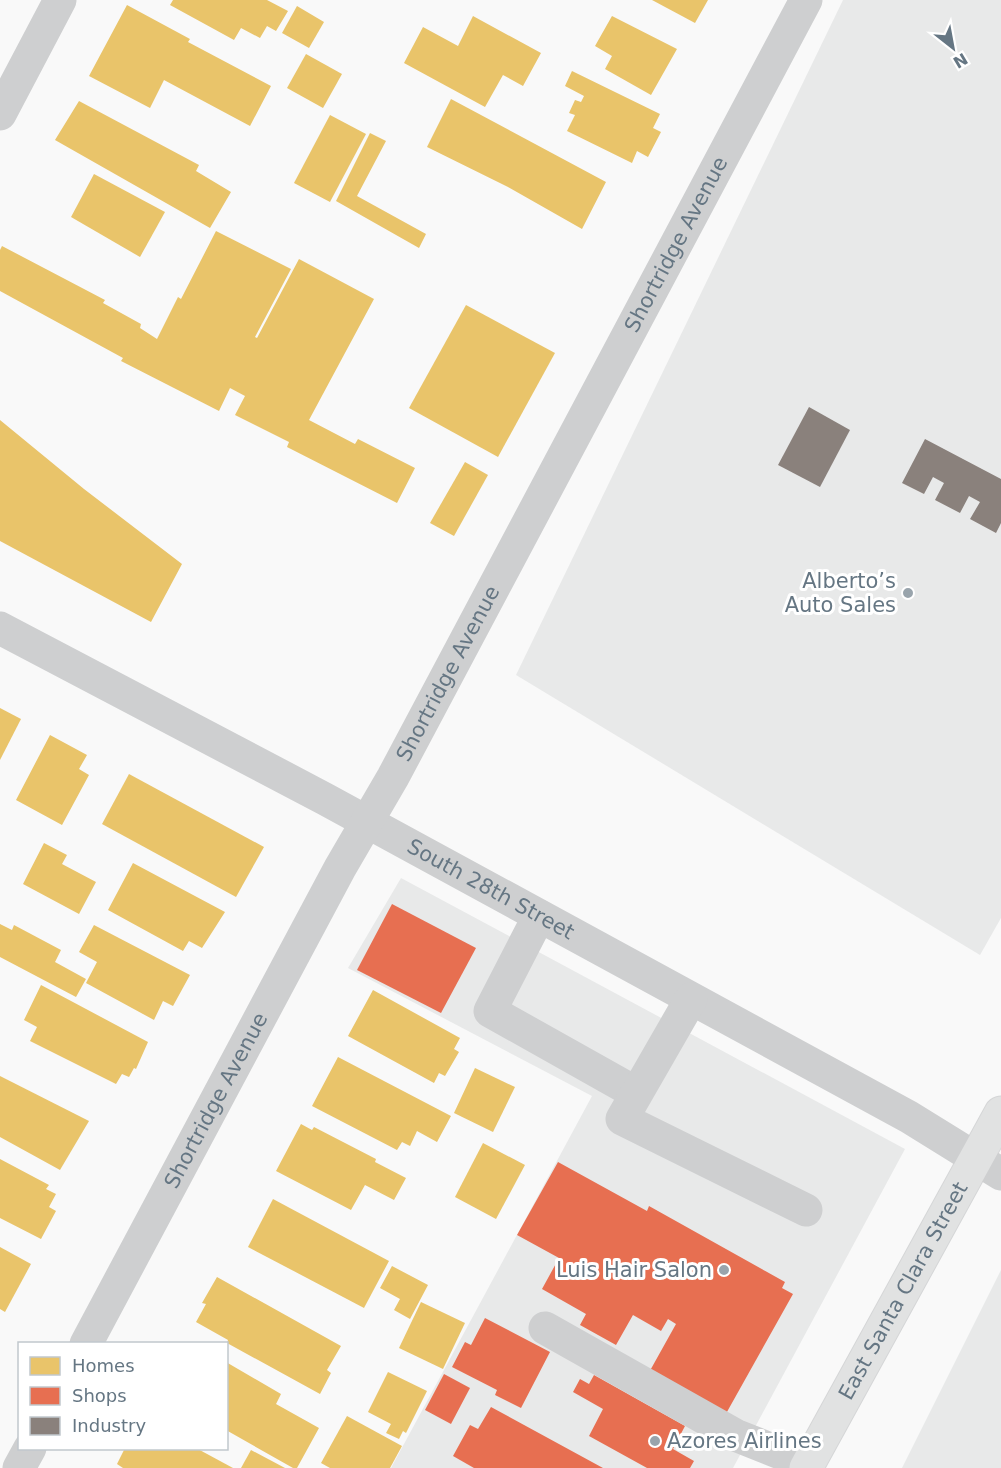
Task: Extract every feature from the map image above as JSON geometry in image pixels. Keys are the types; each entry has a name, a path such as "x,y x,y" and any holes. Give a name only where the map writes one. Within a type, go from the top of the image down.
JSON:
{"main road":[{"name":"East Santa Clara Street","path":"807,1466 989,1166 1001,1113"}],"street":[{"path":"0,114 60,0"},
{"name":"Shortridge Avenue","path":"87,1342 340,868 393,777 806,0"},
{"name":"South 28th Street","path":"0,628 366,822 909,1117 989,1166"},
{"path":"539,916 490,1011 636,1093"},
{"path":"691,999 622,1119 806,1210"},
{"path":"545,1328 735,1435 807,1466"},
{"path":"19,1468 29,1450"}],"shaded area":[{"path":"843,0 1001,0 1001,918 980,955 516,675"},
{"path":"401,878 905,1149 733,1468 391,1468 592,1096 348,968"},
{"path":"1001,1270 1001,1468 902,1468"}],"building: Homes":[{"path":"173,0 267,0 288,11 276,31 267,26 260,38 241,28 234,40 170,5"},
{"path":"652,0 708,0 695,23"},
{"path":"127,5 190,39 188,42 271,86 250,126 164,80 150,108 89,76"},
{"path":"297,6 324,22 309,48 282,33"},
{"path":"473,16 541,53 523,86 503,75 485,107 404,63 423,27 458,46"},
{"path":"612,16 677,49 651,95 605,69 612,56 595,46"},
{"path":"306,54 342,74 323,108 287,88"},
{"path":"572,71 660,114 653,128 661,132 648,157 637,151 632,163 567,131 575,115 569,113 575,100 581,102 584,96 565,86"},
{"path":"451,99 606,182 582,229 508,187 427,147"},
{"path":"79,101 199,165 196,171 231,192 210,228 55,140"},
{"path":"330,115 366,134 330,202 294,183"},
{"path":"370,133 386,141 357,196 426,234 419,248 336,201"},
{"path":"94,174 165,212 140,257 71,217"},
{"path":"216,231 291,269 255,337 257,338 299,259 374,299 309,420 355,444 358,439 415,468 397,503 287,447 289,442 235,415 245,396 230,388 219,411 121,361 123,358 0,291 0,250 2,246 105,300 103,303 141,324 140,328 157,339 178,297 181,299"},
{"path":"466,305 555,353 498,457 409,408"},
{"path":"0,420 84,489 182,564 151,622 0,541"},
{"path":"465,462 488,475 454,536 430,523"},
{"path":"0,708 21,719 0,760"},
{"path":"50,735 87,755 79,769 89,775 62,825 16,800"},
{"path":"129,774 264,847 236,897 102,824"},
{"path":"44,843 67,855 62,864 96,882 79,914 23,884"},
{"path":"133,863 225,912 202,948 189,941 183,951 108,910"},
{"path":"0,924 12,930 14,925 61,950 55,962 86,979 76,997 0,957"},
{"path":"94,925 190,975 173,1006 163,1001 154,1020 86,983 97,962 79,952"},
{"path":"41,985 148,1042 136,1069 134,1068 129,1077 122,1074 116,1084 30,1041 37,1027 24,1020"},
{"path":"373,990 460,1038 454,1049 459,1052 445,1076 439,1073 434,1083 348,1036"},
{"path":"338,1057 451,1116 437,1142 417,1131 410,1146 402,1142 397,1150 312,1106"},
{"path":"475,1068 515,1087 493,1132 454,1113"},
{"path":"0,1076 89,1121 60,1170 0,1137"},
{"path":"301,1124 312,1130 314,1127 376,1159 375,1162 406,1178 394,1200 365,1185 351,1210 276,1171"},
{"path":"483,1143 525,1165 496,1219 455,1197"},
{"path":"0,1159 49,1185 46,1189 56,1194 49,1207 56,1211 41,1239 0,1218"},
{"path":"273,1199 389,1261 364,1308 248,1247"},
{"path":"0,1247 31,1264 5,1312 0,1309"},
{"path":"392,1266 428,1285 410,1319 394,1310 400,1299 380,1288"},
{"path":"217,1277 341,1346 327,1370 331,1373 320,1394 228,1344 228,1340 196,1322 206,1304 202,1303"},
{"path":"421,1302 465,1323 443,1369 399,1348"},
{"path":"228,1363 281,1394 276,1404 319,1428 297,1468 293,1468 228,1431"},
{"path":"388,1372 427,1391 406,1433 403,1431 399,1439 386,1433 391,1424 368,1412"},
{"path":"347,1416 402,1446 390,1468 330,1468 321,1463"},
{"path":"124,1450 200,1450 233,1468 123,1468 117,1464"},
{"path":"251,1450 285,1468 241,1468"}],"building: Shops":[{"path":"392,904 476,948 441,1013 357,970"},
{"path":"558,1162 647,1211 649,1206 785,1282 782,1288 793,1294 723,1419 647,1376 676,1324 668,1319 661,1331 633,1315 616,1345 580,1325 586,1314 542,1289 559,1258 517,1235"},
{"path":"485,1318 550,1352 521,1408 495,1395 497,1390 452,1367 465,1342 471,1345"},
{"path":"444,1374 470,1388 451,1424 425,1410"},
{"path":"594,1375 685,1426 673,1449 694,1461 690,1468 647,1468 589,1436 603,1409 573,1392 580,1379 589,1384"},
{"path":"491,1407 603,1468 474,1468 453,1456 470,1425 478,1429"}],"building: Industry":[{"path":"809,407 850,430 820,487 778,465"},
{"path":"925,439 1001,479 1001,523 996,533 970,519 980,502 969,496 960,513 935,500 944,483 933,477 924,494 902,483"}],"place":[{"name":"Alberto’s Auto Sales","path":"908,593"},
{"name":"Luis Hair Salon","path":"724,1270"},
{"name":"Azores Airlines","path":"655,1441"}]}
